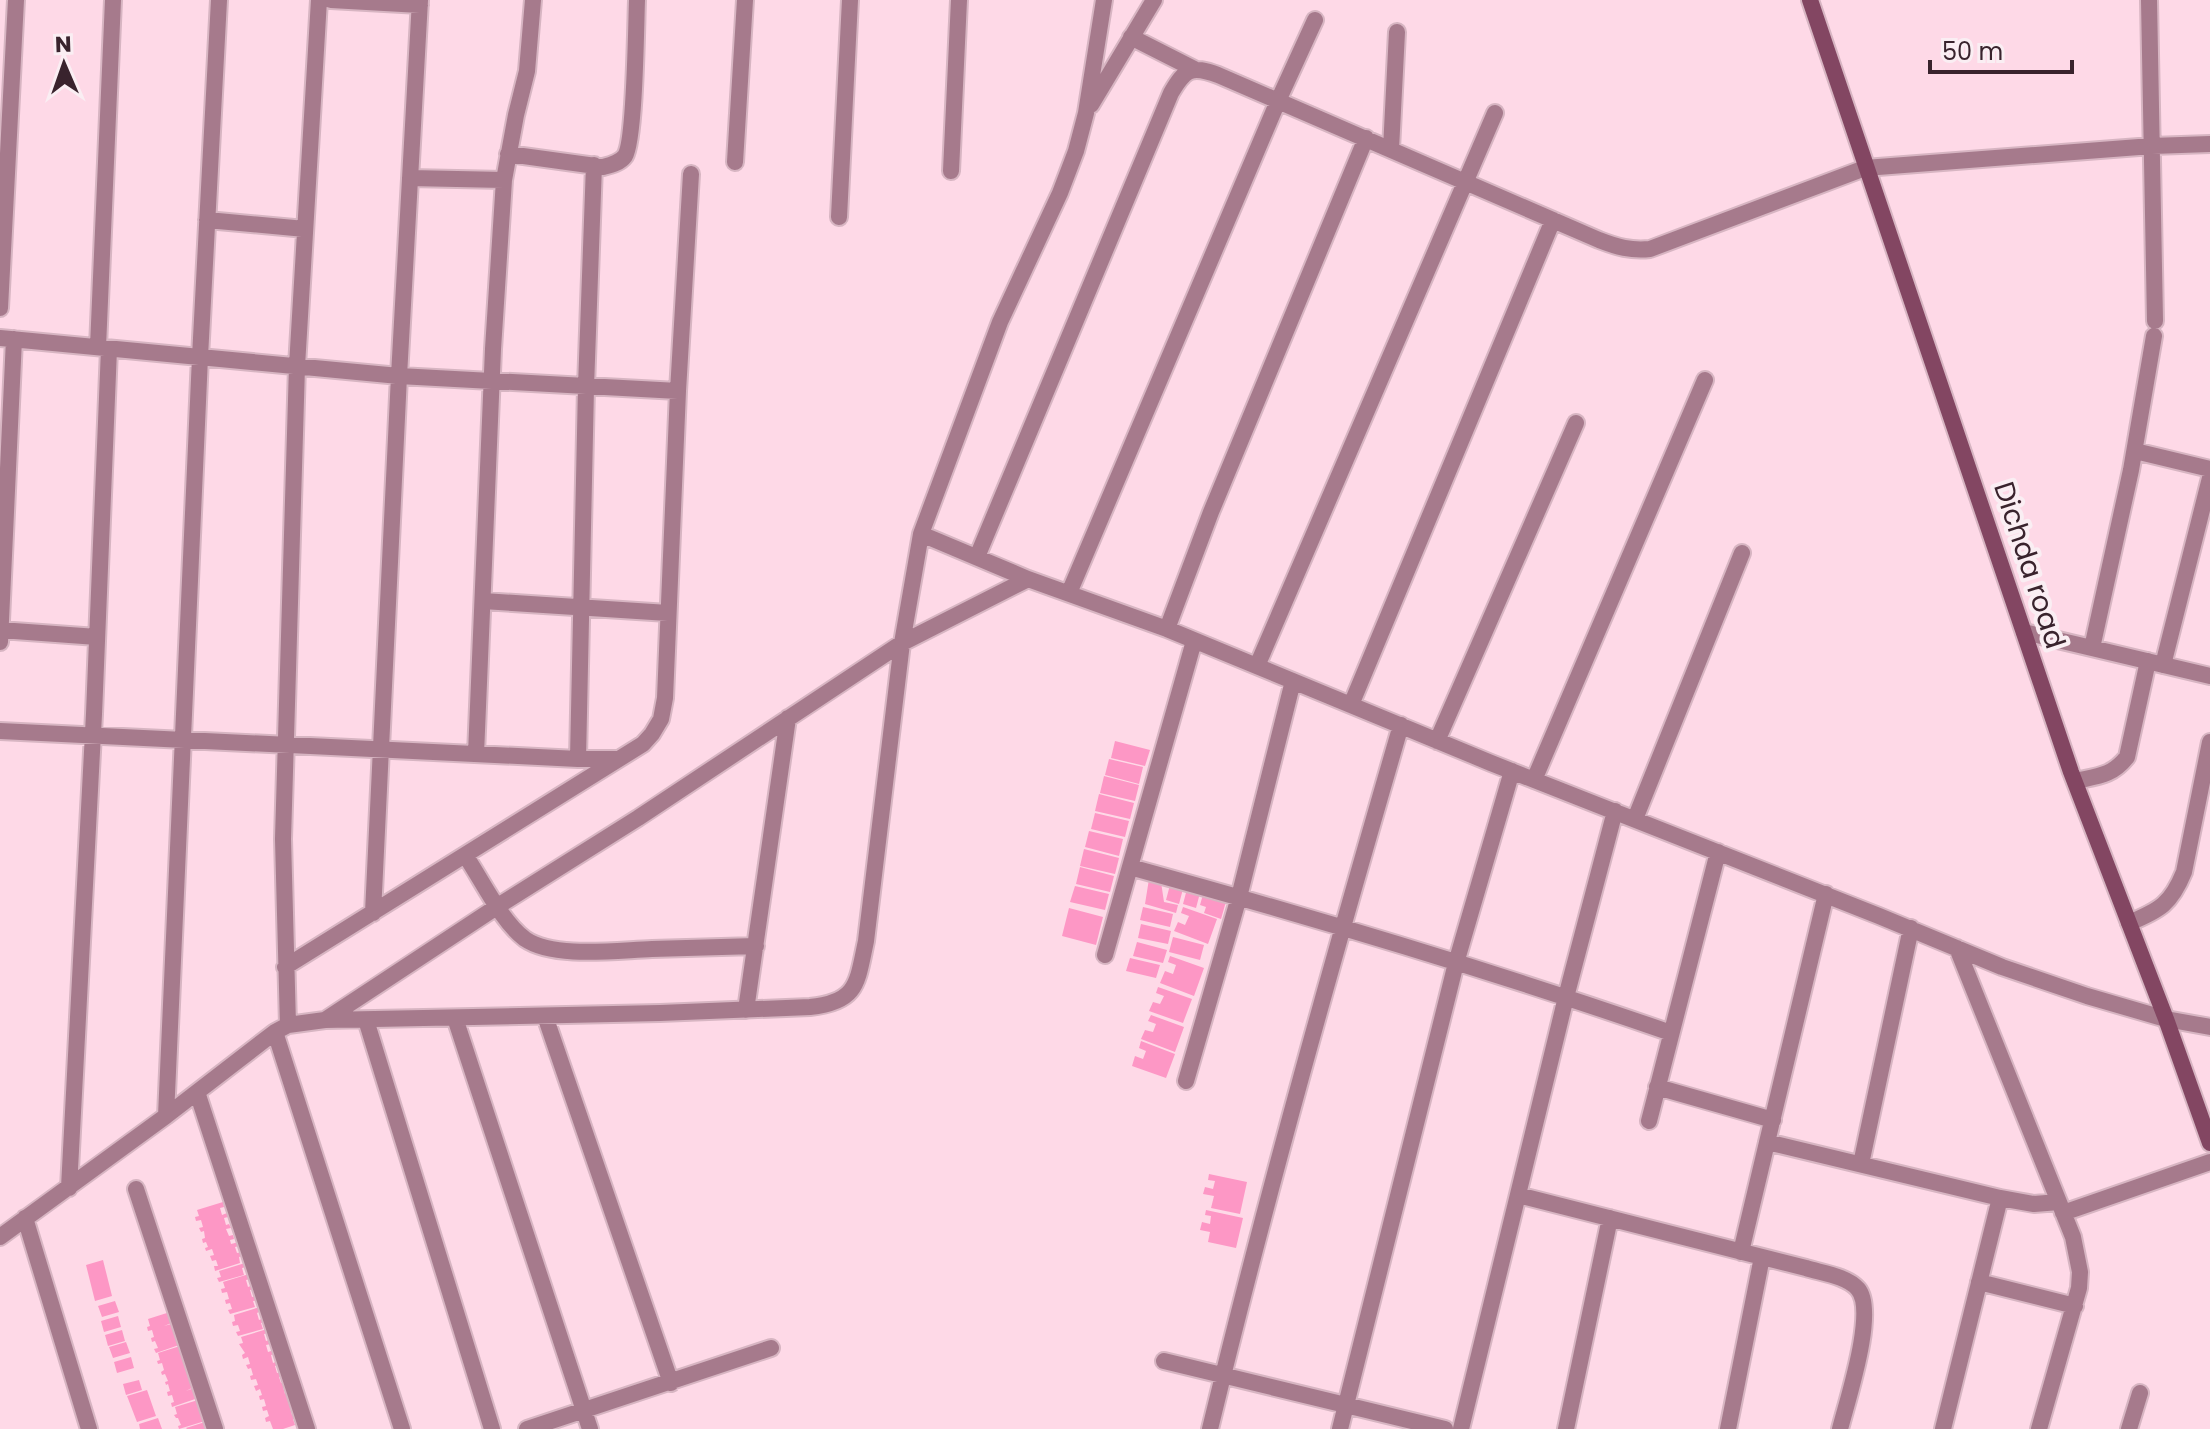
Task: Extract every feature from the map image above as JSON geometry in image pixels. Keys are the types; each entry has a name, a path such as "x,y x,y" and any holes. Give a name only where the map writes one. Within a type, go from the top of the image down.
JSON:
{"main road":[{"name":"Dichda road","path":"1810,0 2075,781 2210,1143"}],"street":[{"path":"0,308 16,0"},
{"path":"69,1188 97,637 113,0"},
{"path":"166,1116 219,0"},
{"path":"319,0 297,366 283,839 285,967 282,1029 402,1429"},
{"path":"331,0 420,2 373,913"},
{"path":"476,754 504,180 527,71 533,0"},
{"path":"508,154 603,167 616,164 625,156 629,144 637,0"},
{"path":"735,162 745,0"},
{"path":"839,217 850,0"},
{"path":"951,171 959,0"},
{"path":"0,1237 282,1029 325,1020 746,1010 828,1005 845,998 854,986 866,941 902,643 921,534 1000,322 1076,151 1086,113 1104,0"},
{"path":"1086,113 1154,0"},
{"path":"2092,648 2135,451 2154,328 2149,0"},
{"path":"1069,593 1315,20"},
{"path":"1391,149 1397,32"},
{"path":"1131,37 1194,69 1218,75 1553,220 1634,251 1650,249 1865,168 2210,144"},
{"path":"977,557 1171,93 1185,72 1194,69"},
{"path":"1257,666 1495,113"},
{"path":"1167,629 1211,512 1366,138"},
{"path":"578,759 594,165"},
{"path":"285,967 643,744 661,719 667,670 678,391 691,174"},
{"path":"410,178 504,180"},
{"path":"207,220 305,229"},
{"path":"1351,705 1553,220"},
{"path":"0,642 7,339 399,376 678,391"},
{"path":"1534,780 1705,380"},
{"path":"1437,741 1576,423"},
{"path":"2135,451 2210,469"},
{"path":"2075,781 2105,775 2118,768 2127,757 2210,478"},
{"path":"921,534 1028,579 1167,629 1437,741 1826,894 2002,967 2166,1019 2210,1027"},
{"path":"1635,819 1742,553"},
{"path":"325,1020 902,643 1028,579"},
{"path":"483,601 668,613"},
{"path":"0,630 97,637"},
{"path":"2024,632 2210,676"},
{"path":"1105,955 1194,641"},
{"path":"1186,1081 1239,897 1293,681"},
{"path":"746,1010 788,718"},
{"path":"1210,1429 1342,929 1401,725"},
{"path":"0,731 617,759"},
{"path":"2129,923 2161,908 2177,890 2184,872 2210,742"},
{"path":"1340,1429 1456,963 1512,771"},
{"path":"1461,1429 1566,997 1615,811"},
{"path":"1649,1121 1718,852"},
{"path":"465,855 498,906 527,940 576,951 756,946"},
{"path":"1130,867 1456,963 1671,1033"},
{"path":"1741,1252 1826,894"},
{"path":"1861,1164 1911,928"},
{"path":"1957,948 2073,1237 2080,1272 2075,1306 2039,1429"},
{"path":"545,1016 671,1383"},
{"path":"455,1018 590,1429"},
{"path":"366,1020 492,1429"},
{"path":"1657,1087 1773,1120"},
{"path":"197,1092 307,1429"},
{"path":"1767,1142 2000,1198 2061,1207 2210,1162"},
{"path":"136,1189 215,1429"},
{"path":"1518,1195 1850,1282 1864,1300 1864,1330 1840,1429"},
{"path":"1943,1429 2000,1198"},
{"path":"25,1218 89,1429"},
{"path":"1566,1429 1610,1218"},
{"path":"1728,1429 1762,1257"},
{"path":"1979,1282 2075,1306"},
{"path":"527,1429 771,1348"},
{"path":"1164,1361 1445,1429"},
{"path":"2129,1429 2140,1393"}],"building":[{"path":"1115,741 1150,750 1145,766 1111,758"},
{"path":"1109,759 1143,767 1139,784 1105,775"},
{"path":"1104,776 1139,785 1135,801 1100,793"},
{"path":"1099,794 1134,803 1130,819 1095,811"},
{"path":"1095,813 1129,821 1125,837 1091,829"},
{"path":"1089,831 1123,839 1119,856 1085,847"},
{"path":"1084,849 1119,858 1115,874 1080,866"},
{"path":"1080,867 1114,876 1110,892 1076,884"},
{"path":"1149,879 1161,882 1164,902 1178,905 1176,913 1145,904"},
{"path":"1170,885 1183,889 1179,904 1166,900"},
{"path":"1075,886 1109,894 1105,910 1070,902"},
{"path":"1187,889 1200,893 1196,908 1183,904"},
{"path":"1204,891 1227,898 1221,919 1204,913 1206,907 1200,905"},
{"path":"1143,907 1173,914 1170,927 1140,920"},
{"path":"1183,907 1217,919 1208,944 1174,931 1178,922 1185,925 1189,916 1181,913"},
{"path":"1069,908 1103,917 1096,945 1062,936"},
{"path":"1141,924 1171,931 1168,944 1138,938"},
{"path":"1173,937 1204,945 1200,960 1169,952"},
{"path":"1137,942 1167,950 1163,963 1133,956"},
{"path":"1170,956 1204,968 1194,996 1160,983 1165,971 1173,974 1176,965 1168,962"},
{"path":"1130,958 1160,965 1156,978 1126,971"},
{"path":"1158,987 1192,999 1183,1023 1149,1011 1153,1002 1160,1004 1164,996 1156,993"},
{"path":"1151,1015 1184,1027 1175,1052 1141,1039 1145,1030 1153,1032 1156,1024 1148,1021"},
{"path":"1141,1041 1175,1054 1166,1078 1132,1066 1135,1056 1143,1059 1146,1051 1139,1048"},
{"path":"1209,1174 1247,1182 1240,1214 1211,1208 1214,1196 1203,1194 1205,1187 1213,1189 1215,1181 1208,1180"},
{"path":"223,1202 224,1207 220,1208 222,1215 227,1213 228,1217 224,1218 231,1228 226,1229 234,1239 230,1240 231,1244 239,1242 240,1246 235,1247 237,1253 242,1252 243,1256 239,1257 240,1263 215,1271 214,1266 218,1266 210,1256 214,1255 212,1249 206,1251 208,1247 202,1239 205,1238 204,1231 201,1232 199,1228 203,1227 201,1220 196,1221 195,1217 199,1216 197,1210"},
{"path":"1206,1210 1243,1218 1236,1248 1208,1242 1210,1232 1200,1230 1202,1222 1210,1224 1211,1216 1205,1215"},
{"path":"103,1260 112,1296 95,1301 86,1265"},
{"path":"245,1263 246,1267 242,1268 244,1275 219,1282 219,1271"},
{"path":"249,1274 250,1279 246,1280 248,1287 253,1285 254,1289 250,1290 252,1297 256,1296 258,1300 253,1301 255,1307 230,1314 230,1303 226,1304 225,1300 229,1299 227,1292 222,1293 221,1289 225,1288 223,1282"},
{"path":"115,1301 119,1312 102,1317 98,1306"},
{"path":"260,1307 261,1311 257,1313 259,1320 264,1318 265,1322 261,1323 263,1329 238,1336 238,1325 233,1326 232,1322 235,1321 234,1315"},
{"path":"170,1312 174,1322 164,1326 175,1323 182,1344 156,1353 154,1349 158,1348 155,1341 152,1342 152,1330 148,1331 148,1319"},
{"path":"118,1316 121,1327 104,1332 101,1321"},
{"path":"267,1329 269,1333 264,1334 271,1344 266,1345 268,1352 274,1350 275,1354 271,1355 273,1363 278,1361 279,1365 275,1366 277,1373 282,1372 283,1376 279,1377 281,1383 286,1382 287,1386 283,1387 285,1394 290,1392 291,1396 287,1398 289,1404 293,1403 294,1407 290,1408 292,1415 297,1414 298,1418 293,1419 295,1425 283,1429 273,1429 270,1421 266,1422 265,1418 269,1416 267,1410 263,1411 262,1407 266,1406 264,1399 260,1400 260,1389 256,1391 254,1386 258,1385 256,1379 251,1380 251,1368 248,1369 246,1365 250,1364 248,1357 243,1359 245,1353 239,1344 243,1343 241,1337"},
{"path":"122,1330 125,1341 108,1346 105,1335"},
{"path":"126,1342 130,1353 113,1358 109,1347"},
{"path":"180,1346 194,1387 186,1391 194,1388 198,1398 172,1407 171,1403 174,1402 172,1395 168,1396 167,1392 170,1391 165,1382 168,1381 161,1372 164,1370 162,1363 158,1364 158,1353"},
{"path":"131,1357 134,1368 117,1373 114,1362"},
{"path":"139,1380 142,1390 126,1395 123,1384"},
{"path":"147,1390 156,1416 137,1422 127,1396"},
{"path":"198,1400 205,1421 179,1429 181,1425 174,1415 177,1414 175,1407"},
{"path":"158,1418 162,1429 140,1429 139,1424"},
{"path":"205,1422 207,1429 186,1428"}]}
